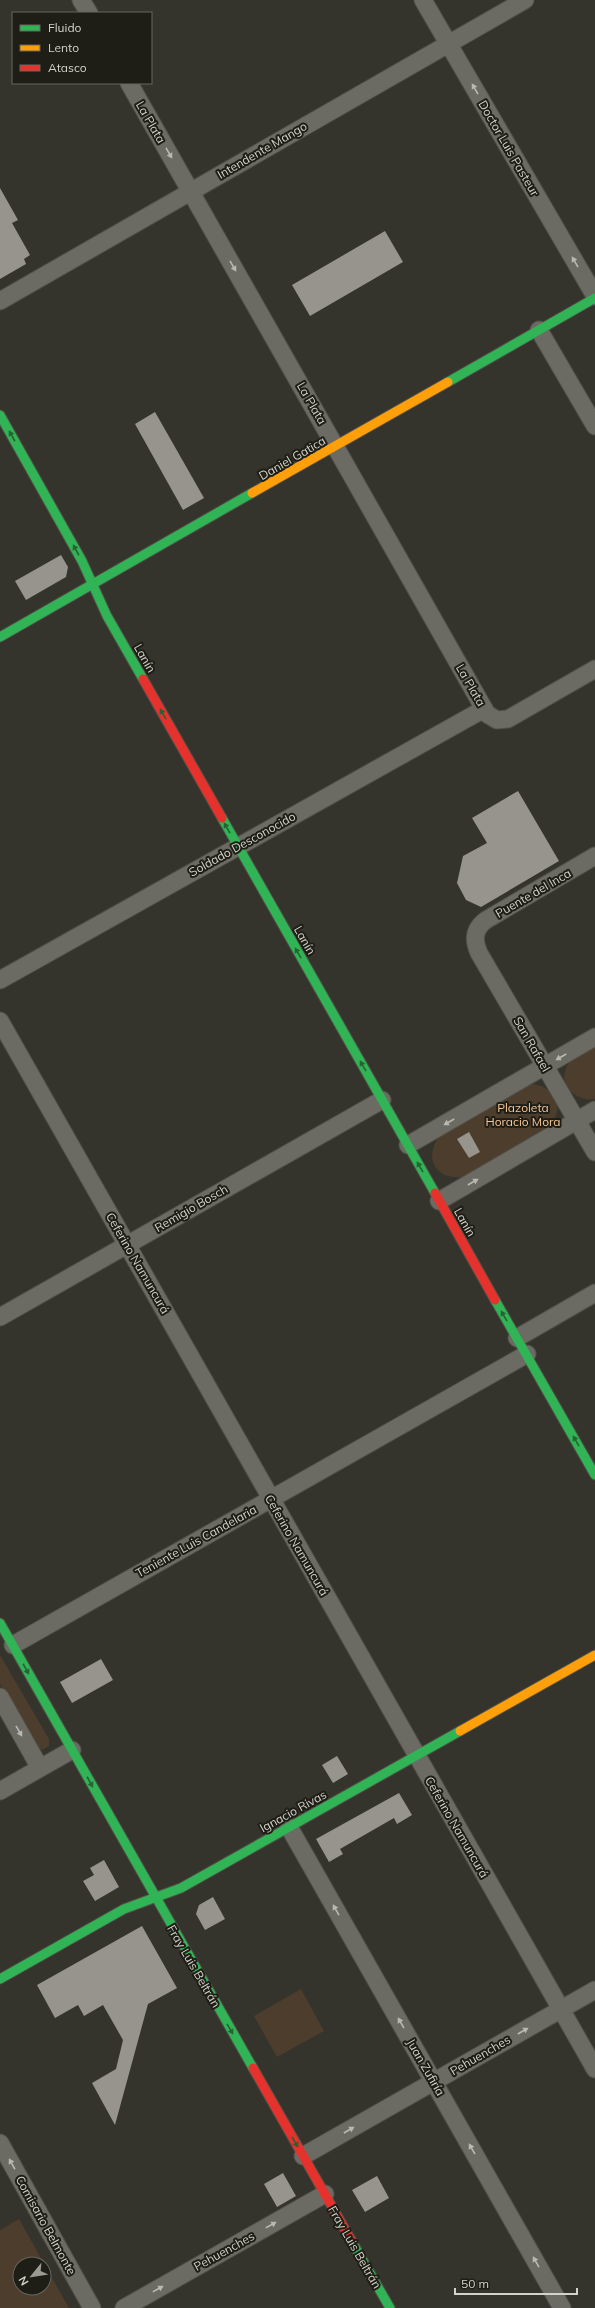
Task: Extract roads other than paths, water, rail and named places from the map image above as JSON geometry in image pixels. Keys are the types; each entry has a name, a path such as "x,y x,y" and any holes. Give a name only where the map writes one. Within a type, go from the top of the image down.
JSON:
{"main road":[{"name":"Daniel Gatica","path":"0,637 595,297"},
{"name":"Lanín","path":"0,415 93,584 105,612 595,1475"},
{"name":"Fray Luis Beltrán","path":"0,1622 155,1898 390,2308"},
{"name":"Ignacio Rivas","path":"0,1979 124,1909 181,1888 595,1655"}],"street":[{"path":"81,0 88,12"},
{"name":"Doctor Luis Pasteur","path":"423,0 595,297"},
{"name":"Intendente Mango","path":"0,301 524,0"},
{"name":"La Plata","path":"130,84 484,708 492,718 497,720 513,716 595,670"},
{"path":"539,330 595,426"},
{"name":"Soldado Desconocido","path":"0,980 484,708"},
{"name":"Puente del Inca","path":"475,934 478,927 486,920 595,856"},
{"name":"San Rafael","path":"475,934 475,941 479,953 595,1152"},
{"name":"Ceferino Namuncurá","path":"0,1021 595,2069"},
{"path":"408,1146 595,1037"},
{"name":"Remigio Bosch","path":"0,1317 382,1100"},
{"path":"440,1201 595,1110"},
{"path":"517,1338 595,1293"},
{"name":"Teniente Luis Candelaria","path":"12,1645 526,1354"},
{"path":"0,1698 40,1768"},
{"path":"0,1791 72,1750"},
{"name":"Juan Zufiría","path":"289,1827 562,2308"},
{"name":"Pehuenches","path":"303,2156 595,1990"},
{"name":"Comisario Belmonte","path":"0,2142 92,2308"},
{"name":"Pehuenches","path":"124,2308 325,2194"}],"park label":[{"name":"Plazoleta Horacio Mora","path":"523,1114"}]}
